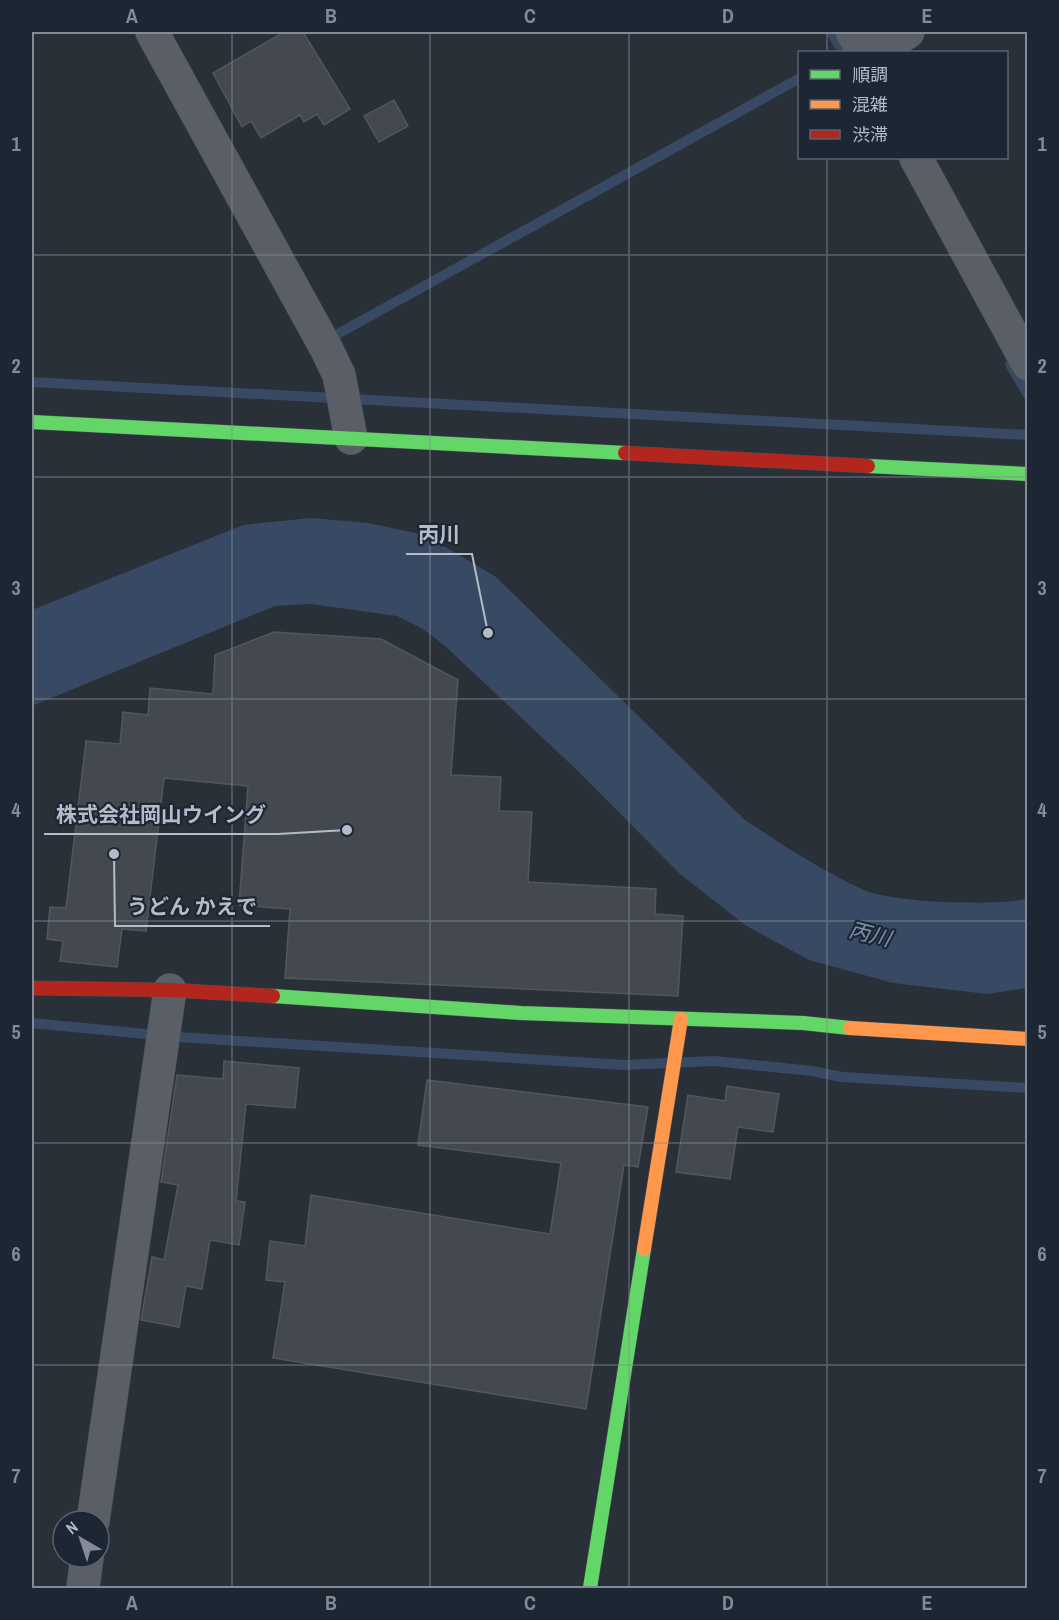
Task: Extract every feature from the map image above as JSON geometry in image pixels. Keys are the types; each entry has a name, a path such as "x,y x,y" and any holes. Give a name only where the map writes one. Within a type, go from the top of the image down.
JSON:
{"street":[{"path":"152,32 322,343 346,412"},
{"path":"862,45 908,32"},
{"path":"917,159 1028,364"},
{"path":"32,422 346,412 1028,474"},
{"path":"32,988 171,990 365,1000 521,1013 803,1023 872,1031 1028,1039"},
{"path":"95,1509 171,990"},
{"path":"590,1588 681,1019"},
{"path":"82,1588 85,1569"}],"water":[{"path":"311,518 368,523 425,535 496,577 745,820 833,875 864,890 898,898 969,903 1027,899 1027,988 987,994 893,983 809,960 745,925 679,873 579,772 445,646 423,629 397,616 311,604 275,606 32,706 32,610 243,525"}],"building":[{"path":"284,32 303,32 350,109 324,125 317,114 304,122 300,115 261,138 251,121 242,127 213,73"},
{"path":"394,100 408,126 379,142 364,116"},
{"path":"274,632 381,639 458,680 451,775 501,777 499,811 532,812 528,882 656,889 655,914 683,916 678,996 285,978 290,909 239,905 248,786 164,778 146,931 122,929 117,967 60,961 63,941 47,939 50,907 66,908 86,741 120,744 123,712 148,715 150,688 213,694 215,655"},
{"path":"224,1061 299,1068 295,1108 246,1104 236,1201 245,1202 239,1245 210,1240 202,1289 186,1286 179,1327 141,1320 152,1257 164,1260 178,1185 161,1182 177,1075 223,1079"},
{"path":"427,1080 648,1107 638,1167 624,1165 586,1409 273,1358 285,1282 266,1280 270,1241 305,1246 311,1195 550,1234 561,1163 418,1145"},
{"path":"727,1086 779,1094 773,1132 738,1127 730,1179 676,1172 688,1095 725,1101"}],"waterway":[{"path":"831,32 842,51"},
{"path":"325,341 798,79"},
{"path":"1010,364 1028,395"},
{"path":"32,382 1028,435"},
{"path":"32,1023 177,1037 624,1065 714,1061 812,1071 842,1077 1028,1088"}],"traffic: fast":[{"path":"32,422 625,453"},
{"path":"868,466 1028,474"},
{"path":"273,996 521,1013 803,1023 850,1028"},
{"path":"590,1588 644,1249"}],"traffic: slow":[{"path":"644,1249 681,1019"},
{"path":"850,1028 1028,1039"}],"traffic: jam":[{"path":"625,453 868,466"},
{"path":"32,988 170,990 273,996"}],"place":[{"name":"丙川","path":"488,633"},
{"name":"株式会社岡山ウイング","path":"347,830"},
{"name":"うどん かえで","path":"114,854"}]}
